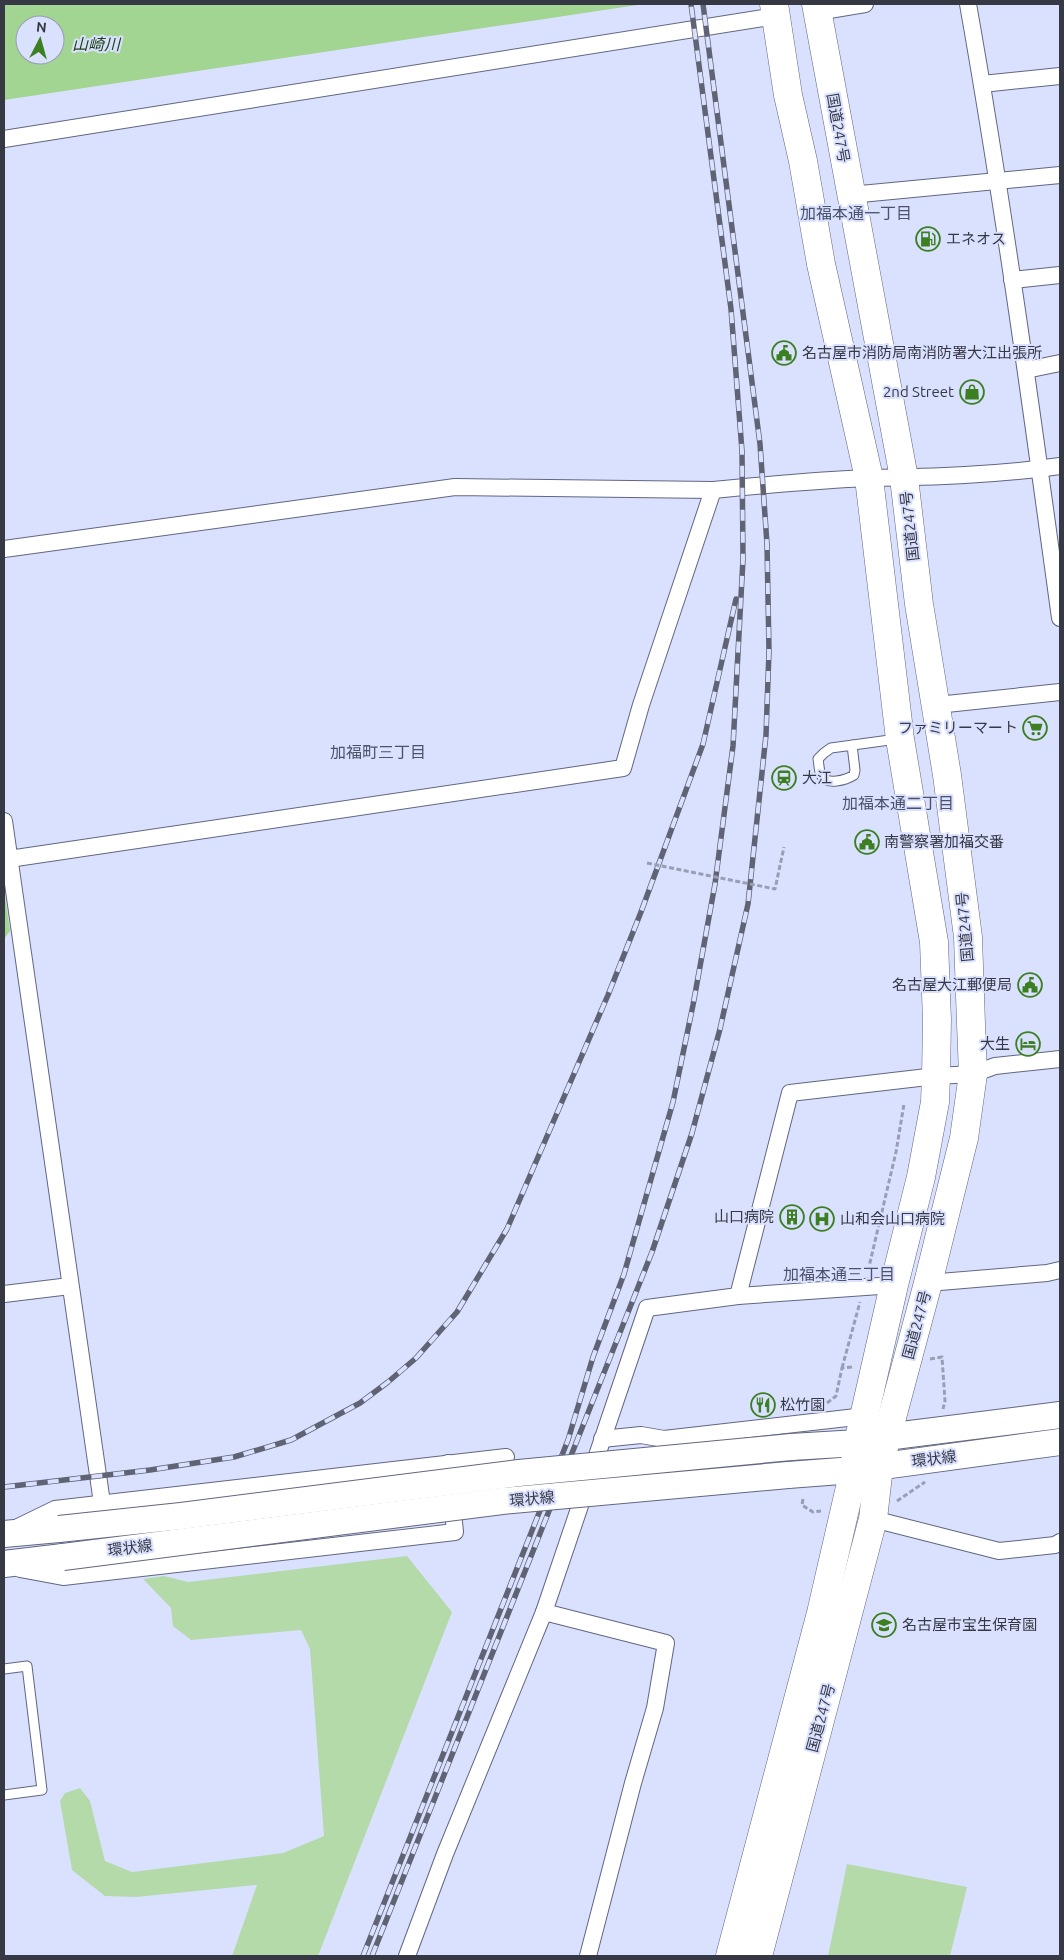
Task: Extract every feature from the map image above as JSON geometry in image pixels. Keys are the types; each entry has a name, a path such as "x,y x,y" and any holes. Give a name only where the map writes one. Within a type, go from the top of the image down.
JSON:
{"highway":[{"name":"国道247号","path":"758,1956 881,1510 858,1443 921,1177 935,1102 937,1020 934,942 900,739 869,478 821,264 803,161 788,95 775,8"},
{"name":"国道247号","path":"730,1956 821,1613 867,1468 886,1437 928,1284 964,1138 973,1074 968,937 937,706 919,604 904,478 816,8"}],"main road":[{"name":"環状線","path":"4,1534 181,1516 519,1473 791,1447 858,1443 886,1437 1060,1415"},
{"name":"環状線","path":"4,1565 502,1501 867,1468 1060,1442"}],"street":[{"path":"816,8 865,4"},
{"path":"968,4 1026,370 1057,577 1060,618"},
{"path":"4,139 775,8"},
{"path":"982,84 1060,76"},
{"path":"850,195 997,182 1060,174"},
{"path":"1012,280 1060,275"},
{"path":"1026,370 1060,363"},
{"path":"4,549 455,487 713,490 763,484 904,478 1060,466"},
{"path":"6,860 623,768 641,706 713,490"},
{"path":"937,706 1060,692"},
{"path":"4,821 6,860 102,1503"},
{"path":"738,1296 790,1093 936,1076 973,1074 995,1066 1060,1060"},
{"path":"928,1284 1047,1273 1060,1270"},
{"path":"407,1956 445,1854 544,1612 648,1308 738,1296 894,1285"},
{"path":"4,1294 70,1286"},
{"path":"602,1439 641,1435 664,1439 865,1416"},
{"path":"4,1534 55,1509 506,1457"},
{"path":"4,1565 63,1577 455,1532 448,1463"},
{"path":"881,1510 1000,1551 1055,1545 1060,1542"},
{"path":"544,1612 666,1643 655,1708 633,1783 588,1956"}],"lane":[{"path":"852,745 854,775 848,780 832,782 825,780 821,776 818,759 831,748 852,745 900,739"},
{"path":"4,1669 27,1666 42,1790 4,1795"}],"path":[{"path":"647,863 775,889 784,846"},
{"path":"867,1276 896,1152 904,1104"},
{"path":"823,1406 836,1396 862,1294"},
{"path":"930,1358 942,1357 945,1401 943,1409"},
{"path":"842,1368 854,1367"},
{"path":"881,1510 926,1482 928,1473"},
{"path":"803,1500 802,1505 813,1512 821,1511"}],"shaded area":[{"path":"407,1556 452,1612 318,1956 232,1956 257,1885 136,1897 105,1896 72,1870 60,1801 65,1793 80,1788 90,1801 105,1861 132,1872 283,1853 324,1836 310,1649 301,1630 191,1640 173,1626 171,1608 143,1579 164,1576 188,1582"},
{"path":"847,1864 967,1887 950,1956 828,1956"}],"water":[{"name":"山崎川","path":"4,4 644,4 4,100"},
{"path":"4,890 10,931 4,939"}],"railway":[{"path":"363,1956 568,1440 593,1357 624,1274 673,1102 715,884 733,746 743,559 742,451 731,309 691,4"},
{"path":"372,1956 652,1252 692,1133 720,1029 748,904 766,735 769,651 767,544 760,444 703,4"},
{"path":"4,1487 150,1470 234,1457 291,1440 360,1403 388,1382 416,1358 457,1312 507,1229 608,995 641,912 703,744 736,599"}],"place":[{"name":"エネオス","path":"928,239"},
{"name":"名古屋市消防局南消防署大江出張所","path":"784,353"},
{"name":"2nd Street","path":"972,392"},
{"name":"ファミリーマート","path":"1035,728"},
{"name":"大江","path":"784,778"},
{"name":"南警察署加福交番","path":"867,842"},
{"name":"名古屋大江郵便局","path":"1030,985"},
{"name":"大生","path":"1028,1044"},
{"name":"山口病院","path":"792,1217"},
{"name":"山和会山口病院","path":"822,1219"},
{"name":"松竹園","path":"763,1405"},
{"name":"名古屋市宝生保育園","path":"884,1625"}],"district":[{"name":"加福本通一丁目","path":"856,213"},
{"name":"加福町三丁目","path":"378,752"},
{"name":"加福本通二丁目","path":"898,803"},
{"name":"加福本通三丁目","path":"839,1274"}]}
